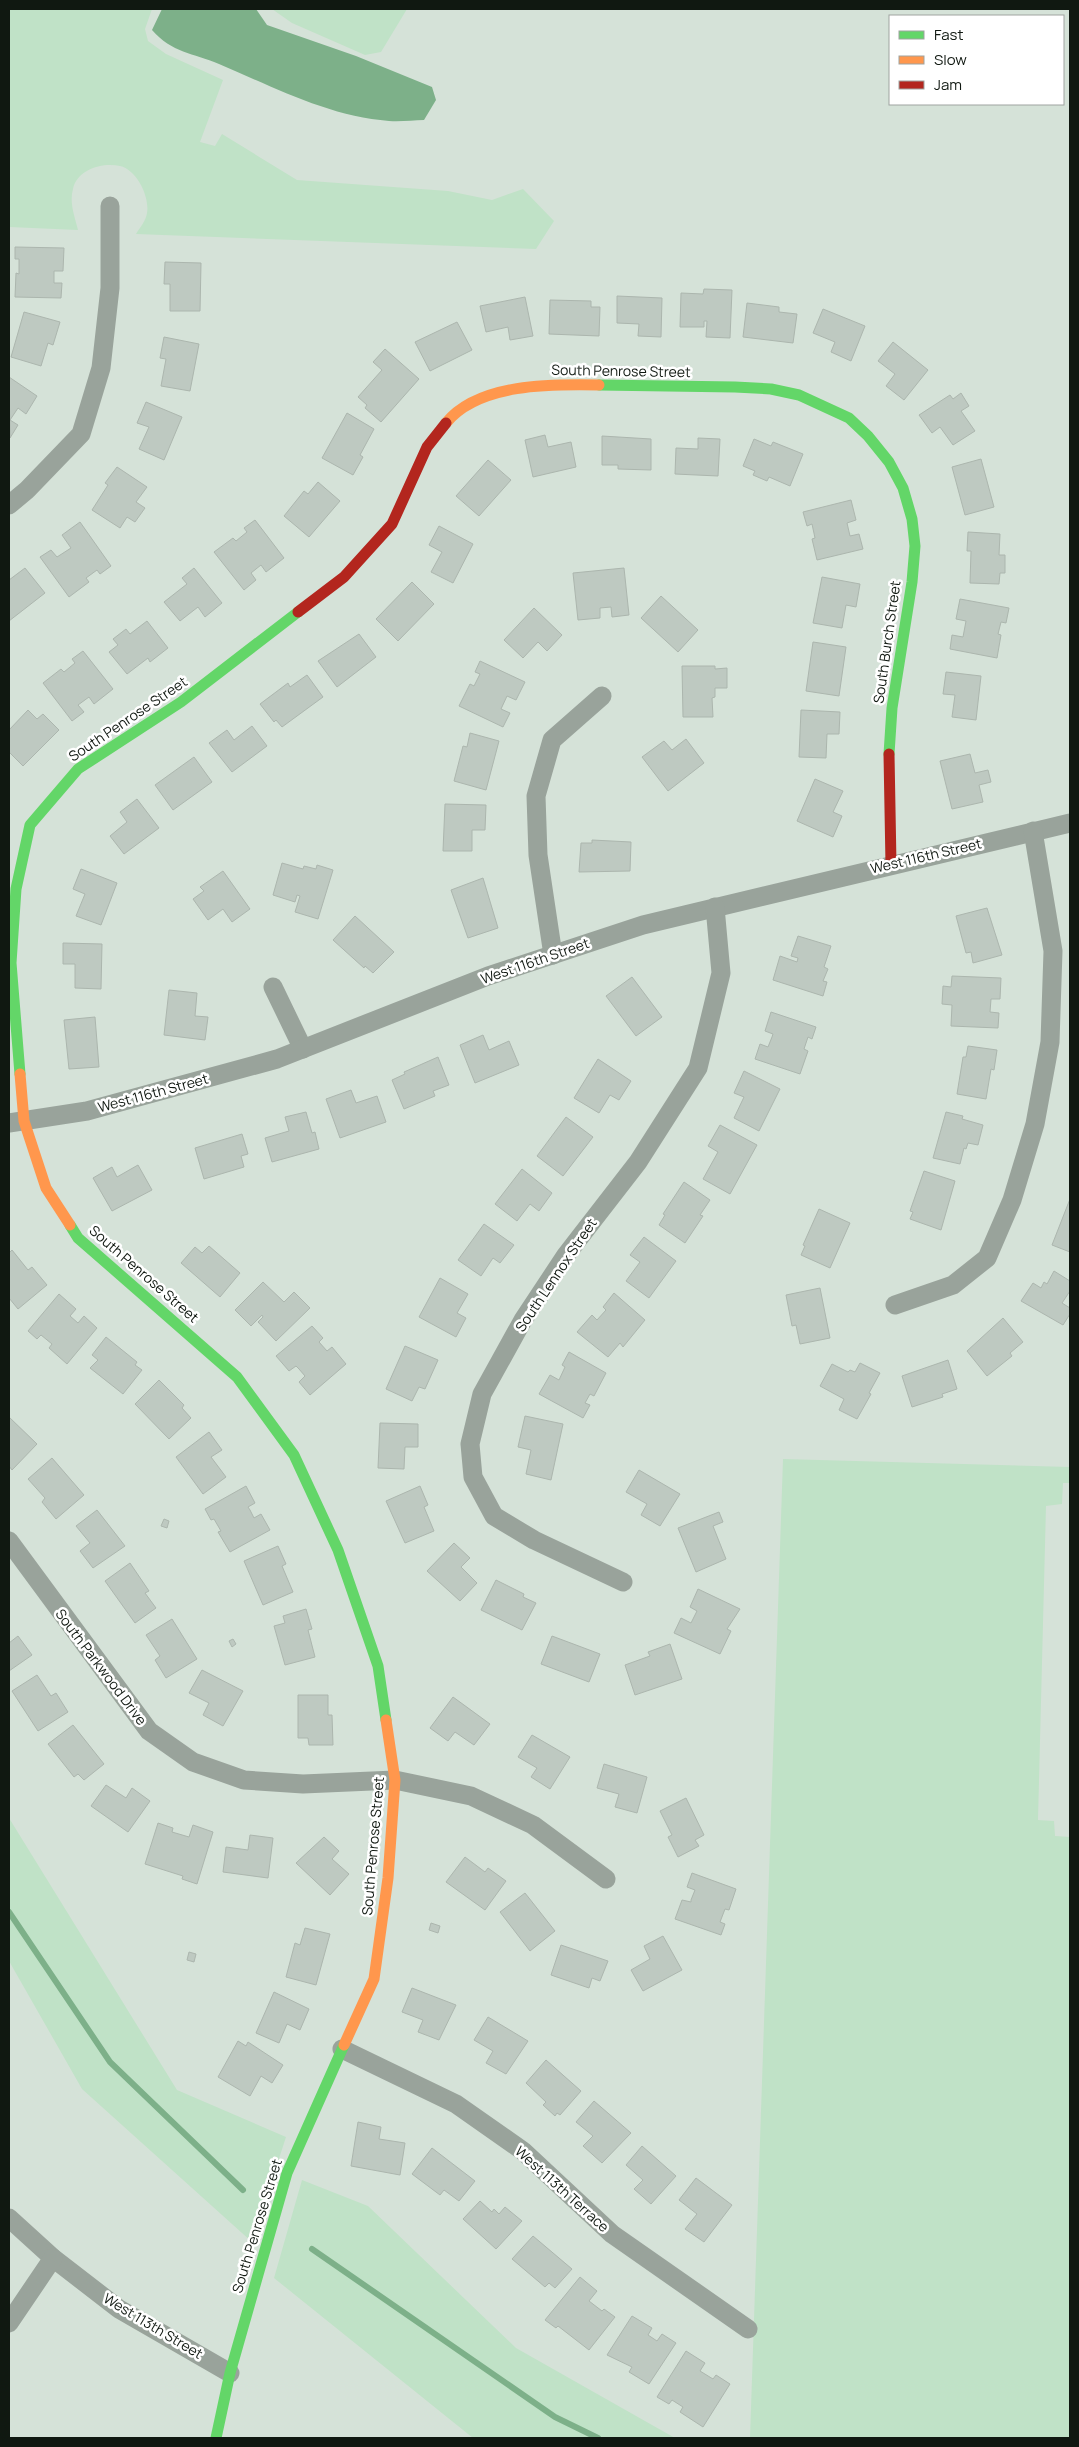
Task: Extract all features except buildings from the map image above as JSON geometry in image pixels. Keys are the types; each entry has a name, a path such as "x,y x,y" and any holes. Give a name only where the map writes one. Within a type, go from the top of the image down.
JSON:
{"street":[{"path":"9,505 27,490 81,434 101,368 110,288 110,206"},
{"name":"South Penrose Street","path":"216,2438 230,2373 286,2173 374,1979 388,1878 395,1780 378,1666 338,1550 294,1455 237,1377 78,1238 46,1188 16,1122 11,963 16,889 30,825 78,769 181,702 344,578 392,524 427,447 450,418 481,397 548,384 771,389 799,395 849,418 868,436"},
{"name":"South Burch Street","path":"868,436 889,462 903,488 912,520 915,546 912,582 892,708 889,761 891,864"},
{"path":"553,955 538,855 536,796 552,740 602,696"},
{"name":"West 116th Street","path":"16,1122 87,1111 277,1059 488,976 643,925 891,864 1070,823"},
{"path":"895,1305 953,1285 987,1258 1012,1200 1035,1124 1050,1042 1053,951 1033,831"},
{"name":"South Lennox Street","path":"623,1582 534,1540 494,1516 473,1477 470,1444 482,1394 523,1320 566,1255 638,1162 698,1068 721,972 715,907"},
{"path":"273,987 302,1049"},
{"name":"South Parkwood Drive","path":"9,1541 149,1731 192,1762 244,1780 303,1784 395,1780 471,1796 532,1825 606,1879"},
{"name":"West 113th Terrace","path":"342,2049 456,2104 524,2151 612,2234 748,2329"},
{"name":"West 113th Street","path":"9,2218 53,2258 119,2309 230,2373"},
{"path":"9,2323 53,2258"}],"shaded area":[{"path":"9,9 152,9 145,29 148,41 166,54 223,80 200,142 215,146 222,134 297,180 448,191 492,200 523,189 554,221 536,249 136,234 145,219 147,210 142,187 127,169 120,166 106,165 92,168 75,182 72,199 78,230 9,227"},
{"path":"162,9 256,9 267,25 356,56 432,87 436,100 424,120 393,121 345,114 302,100 167,43 152,30"},
{"path":"272,9 407,9 381,52 365,55 292,23"},
{"path":"783,1459 1070,1467 1070,1483 1063,1483 1062,1504 1046,1506 1038,1820 1054,1821 1055,1836 1070,1837 1070,2438 750,2438"},
{"path":"9,1818 177,2090 286,2137 252,2242 82,2089 9,1961"},
{"path":"302,2180 368,2206 516,2348 675,2438 473,2438 274,2278"}],"waterway":[{"path":"9,1912 110,2062 243,2190"},
{"path":"312,2249 555,2417 598,2438"}],"traffic: fast":[{"path":"599,385 735,387 771,389 799,395 849,418 868,436 889,462 903,488 912,519 915,546 912,582 892,708 889,754"},
{"path":"20,1074 11,963 16,889 30,825 78,769 181,702 298,612"},
{"path":"70,1225 78,1238 237,1377 294,1455 338,1550 378,1666 386,1720"},
{"path":"216,2438 230,2373 287,2173 344,2045"}],"traffic: slow":[{"path":"446,423 460,410 477,400 496,393 538,386 599,385"},
{"path":"20,1074 24,1121 46,1188 70,1225"},
{"path":"344,2045 374,1979 388,1878 395,1780 386,1720"}],"traffic: jam":[{"path":"298,612 344,577 392,524 427,447 446,423"},
{"path":"889,754 891,864"}]}
